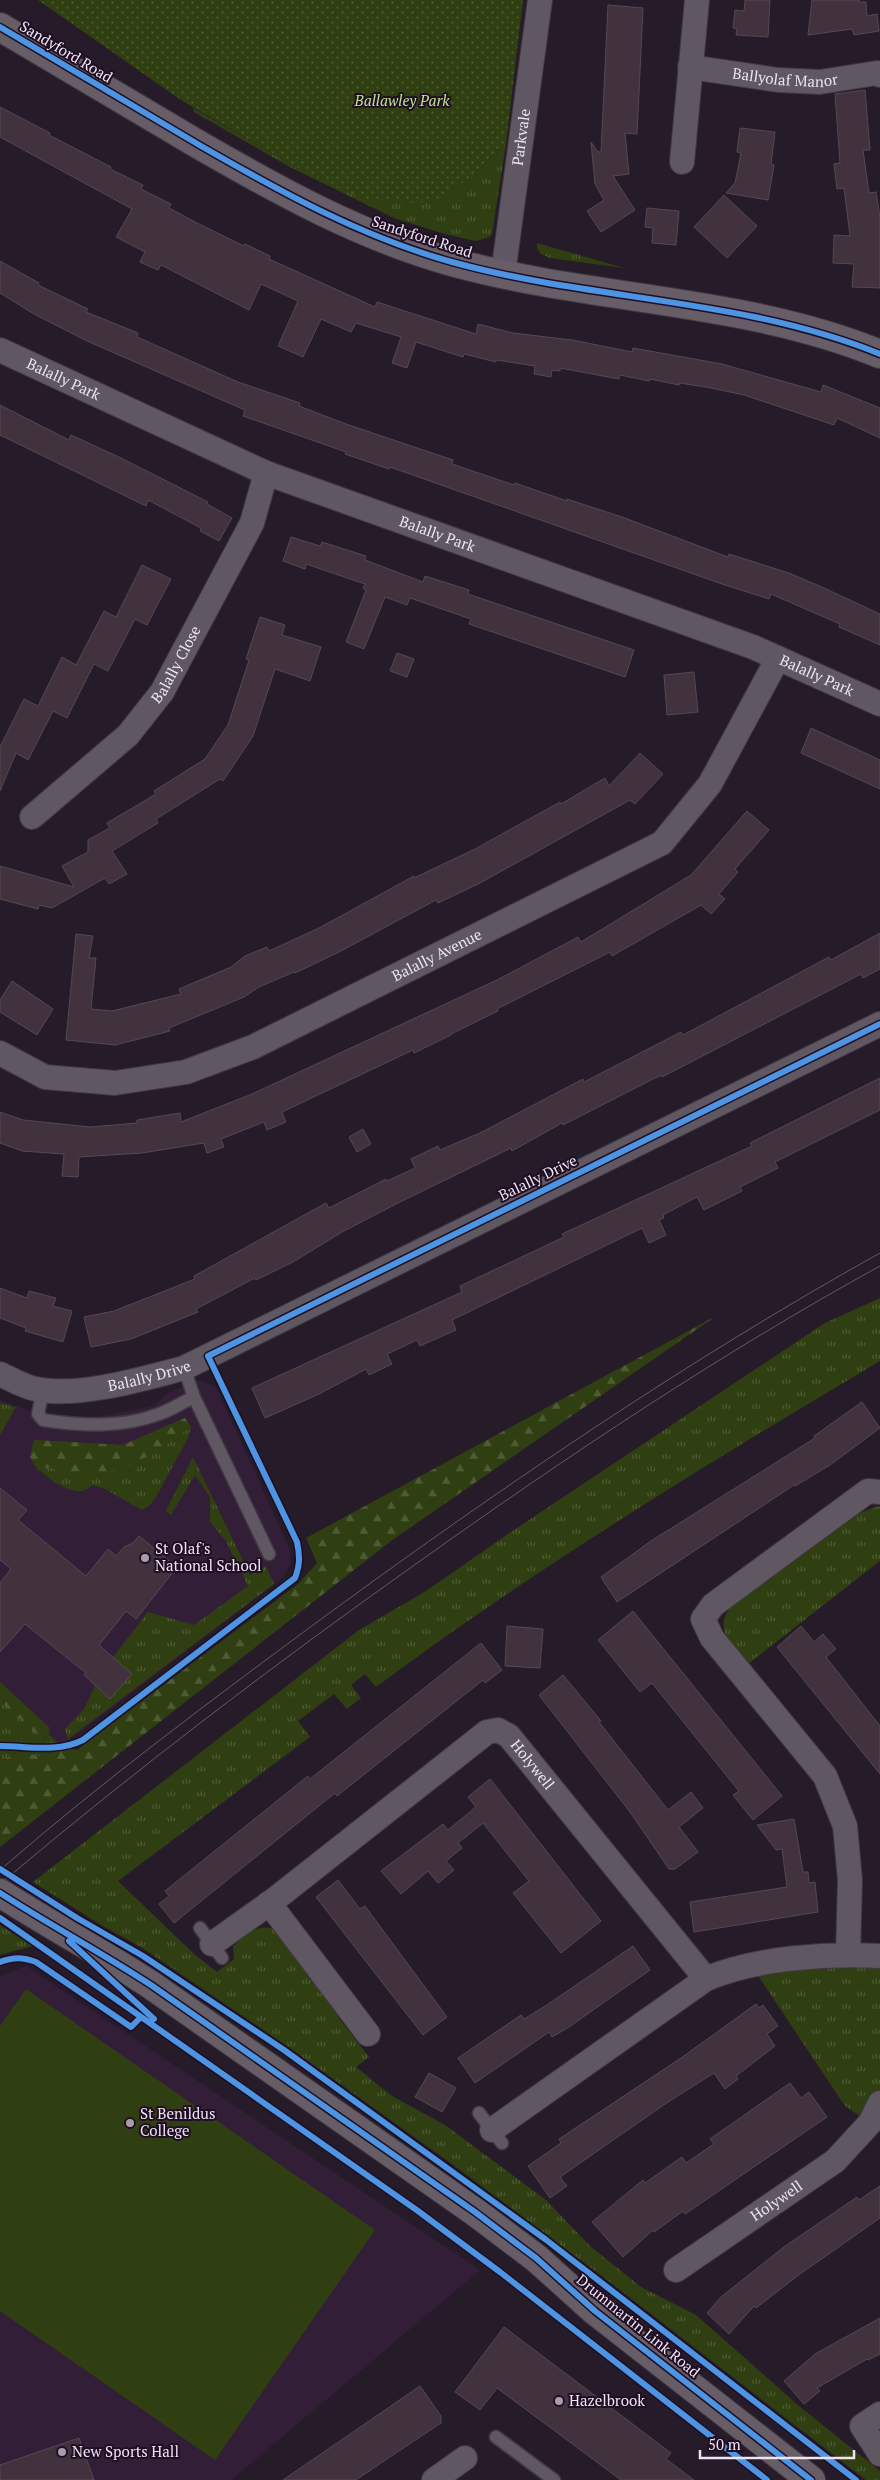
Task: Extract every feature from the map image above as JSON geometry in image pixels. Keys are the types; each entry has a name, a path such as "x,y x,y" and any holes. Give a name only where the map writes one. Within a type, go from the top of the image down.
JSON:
{"main road":[{"name":"Sandyford Road","path":"0,28 314,209 358,229 430,256 503,274 737,312 823,333 880,354"},
{"name":"Drummartin Link Road","path":"0,1893 52,1926 100,1952 151,1985 475,2212 536,2258 595,2311 811,2480"}],"street":[{"name":"Parkvale","path":"503,274 540,0"},
{"path":"682,162 697,0"},
{"name":"Ballyolaf Manor","path":"690,67 778,80 820,82 880,75"},
{"name":"Balally Park","path":"0,350 266,473 778,658 880,704"},
{"name":"Balally Close","path":"32,817 128,735 162,692 252,523 266,473"},
{"name":"Balally Avenue","path":"0,1053 45,1077 115,1083 186,1072 253,1046 662,843 710,784 778,658"},
{"name":"Balally Drive","path":"0,1374 35,1389 66,1391 122,1384 184,1368 880,1024"},
{"path":"848,1954 850,1880 845,1826 825,1776 712,1638 703,1619 713,1605 868,1491 880,1492"},
{"name":"Holywell","path":"211,1943 269,1903 487,1732 498,1730 509,1736 706,1979"},
{"path":"269,1903 368,2034"},
{"path":"491,2129 706,1979 728,1970 751,1965 848,1954 880,1956"},
{"name":"Holywell","path":"676,2270 834,2160 877,2120"},
{"path":"880,2414 862,2426 880,2454"},
{"path":"434,2480 465,2458"}],"lane":[{"path":"184,1368 194,1397 269,1554"},
{"path":"44,1390 38,1414 43,1420 88,1426 119,1423 159,1414 194,1397"},
{"path":"496,2437 554,2480"}],"shaded area":[{"name":"St Olaf's National School","path":"200,1380 216,1387 290,1550 290,1565 282,1578 62,1746 0,1690 0,1400 36,1413 92,1418 153,1406 170,1392"},
{"name":"St Benildus College","path":"26,1966 480,2270 231,2480 0,2480 0,1976"}],"green space":[{"name":"Ballawley Park","path":"38,0 523,0 506,143 477,172 444,197 419,203 368,199 343,191 291,164 181,100"},
{"path":"193,108 291,164 343,190 477,172 506,143 492,234 490,237 476,241 445,234 394,218 290,167 194,112"},
{"path":"537,243 624,268 550,258 541,254 537,248"},
{"path":"880,1298 880,1361 751,1438 560,1558 376,1687 365,1674 351,1685 361,1698 347,1709 334,1694 298,1721 310,1737 118,1881 194,1954 217,1972 234,1959 233,1947 246,1934 256,1929 274,1929 339,2010 338,2017 369,2057 356,2067 392,2096 445,2125 546,2200 591,2247 641,2287 696,2315 799,2406 880,2471 880,2480 866,2480 598,2273 452,2164 290,2048 141,1947 103,1926 33,1882 359,1630 426,1591 508,1534 825,1323"},
{"path":"716,1316 391,1541 0,1847 0,1762 19,1751 43,1757 62,1746 77,1750 298,1584 317,1563 306,1538"},
{"path":"0,1403 16,1407 0,1435"},
{"path":"185,1418 191,1427 188,1438 156,1497 150,1505 142,1510 105,1489 93,1485 83,1491 76,1491 61,1486 41,1471 33,1459 34,1440 123,1445"},
{"path":"185,1418 191,1427 151,1454 117,1470 97,1473 76,1473 49,1467 38,1471 30,1457 34,1440 123,1445"},
{"path":"193,1457 250,1575 266,1566 274,1584 68,1739 65,1729 84,1709 95,1686 110,1699 113,1657 148,1612 194,1625 248,1586 226,1541 210,1522 210,1497 195,1475 171,1515 166,1511"},
{"path":"878,1506 880,1507 880,1561 748,1664 731,1644 724,1631 725,1616 730,1608 860,1513"},
{"path":"0,1682 49,1727 50,1733 39,1736 0,1701"},
{"path":"0,1690 62,1746 43,1757 19,1751 0,1762"},
{"path":"0,1925 32,1946 0,1955"},
{"path":"880,1956 880,2103 870,2123 845,2106 751,1965"},
{"name":"St Benildus College","path":"26,1989 375,2230 215,2460 0,2311 0,2026"}],"building":[{"path":"745,0 770,0 768,37 736,35 737,29 733,28 735,10 744,11"},
{"path":"812,0 859,0 859,2 866,2 867,16 877,14 879,31 854,35 852,29 808,35"},
{"path":"608,5 643,8 637,134 625,133 629,174 613,176 635,210 601,232 587,211 604,200 595,184 591,142 598,152 601,152"},
{"path":"865,90 870,150 863,150 869,193 876,192 880,218 880,288 852,287 854,264 833,263 834,235 850,236 844,188 837,189 834,164 840,163 835,94"},
{"path":"0,107 111,167 110,169 143,185 141,189 171,204 169,208 197,223 244,246 245,244 270,256 269,259 375,307 377,302 476,334 478,324 513,333 572,340 632,352 633,348 722,364 821,392 823,385 880,408 880,438 837,418 834,425 744,395 711,388 680,383 679,385 650,379 649,381 620,375 619,379 560,368 560,371 552,370 551,377 534,374 535,366 496,360 496,362 464,354 463,357 416,342 407,368 392,363 401,337 356,323 351,332 321,319 303,357 278,346 298,301 261,284 249,310 161,265 158,270 140,262 145,252 116,237 132,209 0,137"},
{"path":"740,128 775,132 771,164 774,165 768,200 726,193 735,183 741,153 737,152"},
{"path":"724,195 757,226 727,258 694,227"},
{"path":"647,208 679,211 676,245 652,243 653,228 645,227"},
{"path":"0,261 39,283 38,285 88,309 86,312 138,333 137,337 238,382 300,403 299,406 346,424 453,460 452,464 514,485 515,483 622,517 728,557 729,554 789,573 824,588 880,614 880,645 839,627 840,624 771,594 769,599 722,584 390,467 389,469 345,454 346,452 243,416 245,410 87,341 34,314 0,293"},
{"path":"0,405 69,440 71,435 121,458 208,502 207,504 232,518 219,541 200,531 201,528 148,500 146,506 0,435"},
{"path":"291,537 320,546 322,542 366,556 365,560 423,582 425,576 469,590 468,594 634,650 625,677 469,624 471,619 410,598 407,605 385,597 364,649 346,642 366,590 363,588 365,584 306,564 305,569 283,561"},
{"path":"142,565 171,579 147,625 135,619 108,671 94,664 67,718 53,711 28,760 16,753 0,791 0,747 24,699 38,706 62,657 76,665 104,611 116,617"},
{"path":"260,617 285,625 282,635 321,647 310,681 275,669 253,736 223,781 220,779 156,819 158,823 112,851 127,874 109,884 105,878 52,908 39,905 38,909 0,899 0,866 74,887 62,866 88,852 88,840 110,828 107,823 156,794 154,791 205,759 228,725 249,660 246,659"},
{"path":"397,653 414,659 407,677 390,671"},
{"path":"694,672 698,712 667,715 664,675"},
{"path":"811,728 880,760 880,789 801,753"},
{"path":"640,753 663,774 635,804 630,800 480,883 438,903 436,900 339,952 295,973 259,987 244,997 169,1028 170,1031 115,1045 66,1040 76,934 93,936 89,958 96,958 91,1009 112,1011 181,994 179,989 231,967 245,956 267,947 269,951 319,928 414,876 414,878 475,849 560,802 561,804 605,778 609,786"},
{"path":"747,811 769,830 735,869 738,872 719,894 725,899 711,914 701,905 612,956 610,952 497,1009 498,1011 451,1035 414,1053 413,1050 282,1112 286,1122 267,1130 264,1122 221,1139 224,1147 207,1153 204,1143 142,1153 79,1157 78,1177 62,1176 64,1154 22,1151 0,1143 0,1112 23,1120 90,1127 137,1123 137,1120 180,1113 181,1122 252,1094 499,979 578,937 581,942 691,875"},
{"path":"880,933 880,969 863,978 861,974 662,1077 661,1075 563,1125 562,1123 512,1151 511,1148 398,1203 342,1232 293,1262 256,1280 255,1278 196,1309 198,1312 131,1339 91,1347 84,1317 114,1311 195,1279 194,1276 326,1203 329,1208 386,1179 387,1181 415,1168 411,1159 438,1146 440,1150 482,1132 583,1079 584,1082 681,1032 683,1035 829,957 831,960"},
{"path":"12,981 53,1009 37,1035 0,1012 0,1000"},
{"path":"880,1078 880,1110 775,1162 778,1168 740,1187 742,1191 704,1210 697,1197 663,1215 664,1218 659,1220 666,1235 649,1243 642,1228 452,1320 456,1330 420,1346 417,1340 387,1354 392,1364 369,1375 366,1369 319,1394 265,1418 252,1388 462,1292 460,1286 564,1237 562,1234 752,1146 750,1143"},
{"path":"363,1129 371,1144 357,1152 349,1137"},
{"path":"0,1288 27,1298 29,1291 56,1298 53,1306 72,1311 63,1342 25,1331 26,1328 0,1318"},
{"path":"862,1402 880,1428 830,1465 794,1485 617,1602 601,1577 651,1541 815,1438 814,1436"},
{"path":"0,1488 27,1510 18,1520 86,1576 108,1549 116,1556 124,1547 133,1543 139,1536 177,1567 136,1619 126,1611 99,1645 132,1674 110,1699 84,1675 86,1673 25,1624 0,1652 0,1583 11,1569 0,1560"},
{"path":"633,1611 782,1796 753,1820 733,1795 739,1791 652,1683 640,1692 598,1640"},
{"path":"507,1626 543,1629 540,1668 505,1666"},
{"path":"801,1626 814,1642 823,1634 836,1649 826,1657 880,1726 880,1774 777,1647"},
{"path":"481,1643 502,1670 485,1683 483,1680 337,1796 335,1793 174,1923 159,1904 169,1896 165,1891 308,1776 310,1779"},
{"path":"563,1675 601,1721 599,1722 668,1810 691,1792 703,1808 679,1827 698,1852 675,1869 669,1869 630,1812 539,1695"},
{"path":"490,1779 601,1921 561,1953 513,1893 529,1881 483,1823 458,1843 462,1848 446,1861 454,1870 438,1883 428,1871 401,1894 381,1871 443,1824 448,1830 476,1807 468,1797"},
{"path":"794,1819 803,1872 808,1872 809,1883 815,1882 818,1912 694,1932 690,1902 787,1887 782,1849 776,1850 757,1825"},
{"path":"338,1880 360,1909 365,1906 447,2017 423,2035 316,1897"},
{"path":"633,1946 650,1970 569,2027 552,2037 549,2032 475,2083 458,2058 521,2015 524,2019 547,2005"},
{"path":"756,2004 759,2008 763,2005 778,2026 767,2034 775,2046 736,2076 738,2079 725,2089 714,2073 668,2102 560,2177 567,2186 550,2198 528,2166 561,2143 559,2139 681,2058"},
{"path":"429,2073 456,2088 442,2112 415,2097"},
{"path":"790,2083 801,2098 809,2092 827,2117 685,2214 683,2211 654,2232 653,2230 623,2257 592,2222 643,2180 645,2183 682,2157 686,2163 714,2144 710,2139"},
{"path":"880,2186 880,2218 800,2274 756,2308 754,2306 729,2334 707,2313 721,2297 784,2247 857,2197 859,2200"},
{"path":"880,2318 880,2354 867,2359 817,2388 820,2391 804,2404 784,2381 815,2354"},
{"name":"Hazelbrook","path":"504,2327 671,2453 666,2459 694,2480 621,2480 497,2388 480,2410 455,2392"},
{"path":"420,2386 441,2416 441,2423 356,2480 283,2480"},
{"name":"New Sports Hall","path":"79,2438 94,2480 0,2480 0,2465"}],"tram line":[{"path":"0,1870 80,1803 203,1707 462,1518 668,1380 808,1294 880,1253"},
{"path":"0,1884 102,1800 207,1718 366,1599 476,1521 589,1444 703,1370 880,1266"}],"cycle path":[{"path":"0,27 261,180 323,212 386,240 452,262 505,275 775,321 828,336 880,354"},
{"path":"0,1746 53,1748 83,1740 295,1578 299,1560 297,1542 208,1356 880,1024"},
{"path":"0,1869 77,1918 143,1956 284,2050 545,2239 856,2480"},
{"path":"0,1893 151,1985 475,2212 536,2258 595,2311 811,2480"},
{"path":"0,1918 418,2211 500,2272 767,2480"},
{"path":"69,1941 154,2019"},
{"path":"0,1962 18,1958 36,1962 131,2027 141,2017"}],"place":[{"name":"St Olaf's National School","path":"145,1558"},
{"name":"St Benildus College","path":"130,2123"},
{"name":"Hazelbrook","path":"559,2401"},
{"name":"New Sports Hall","path":"62,2452"}]}
